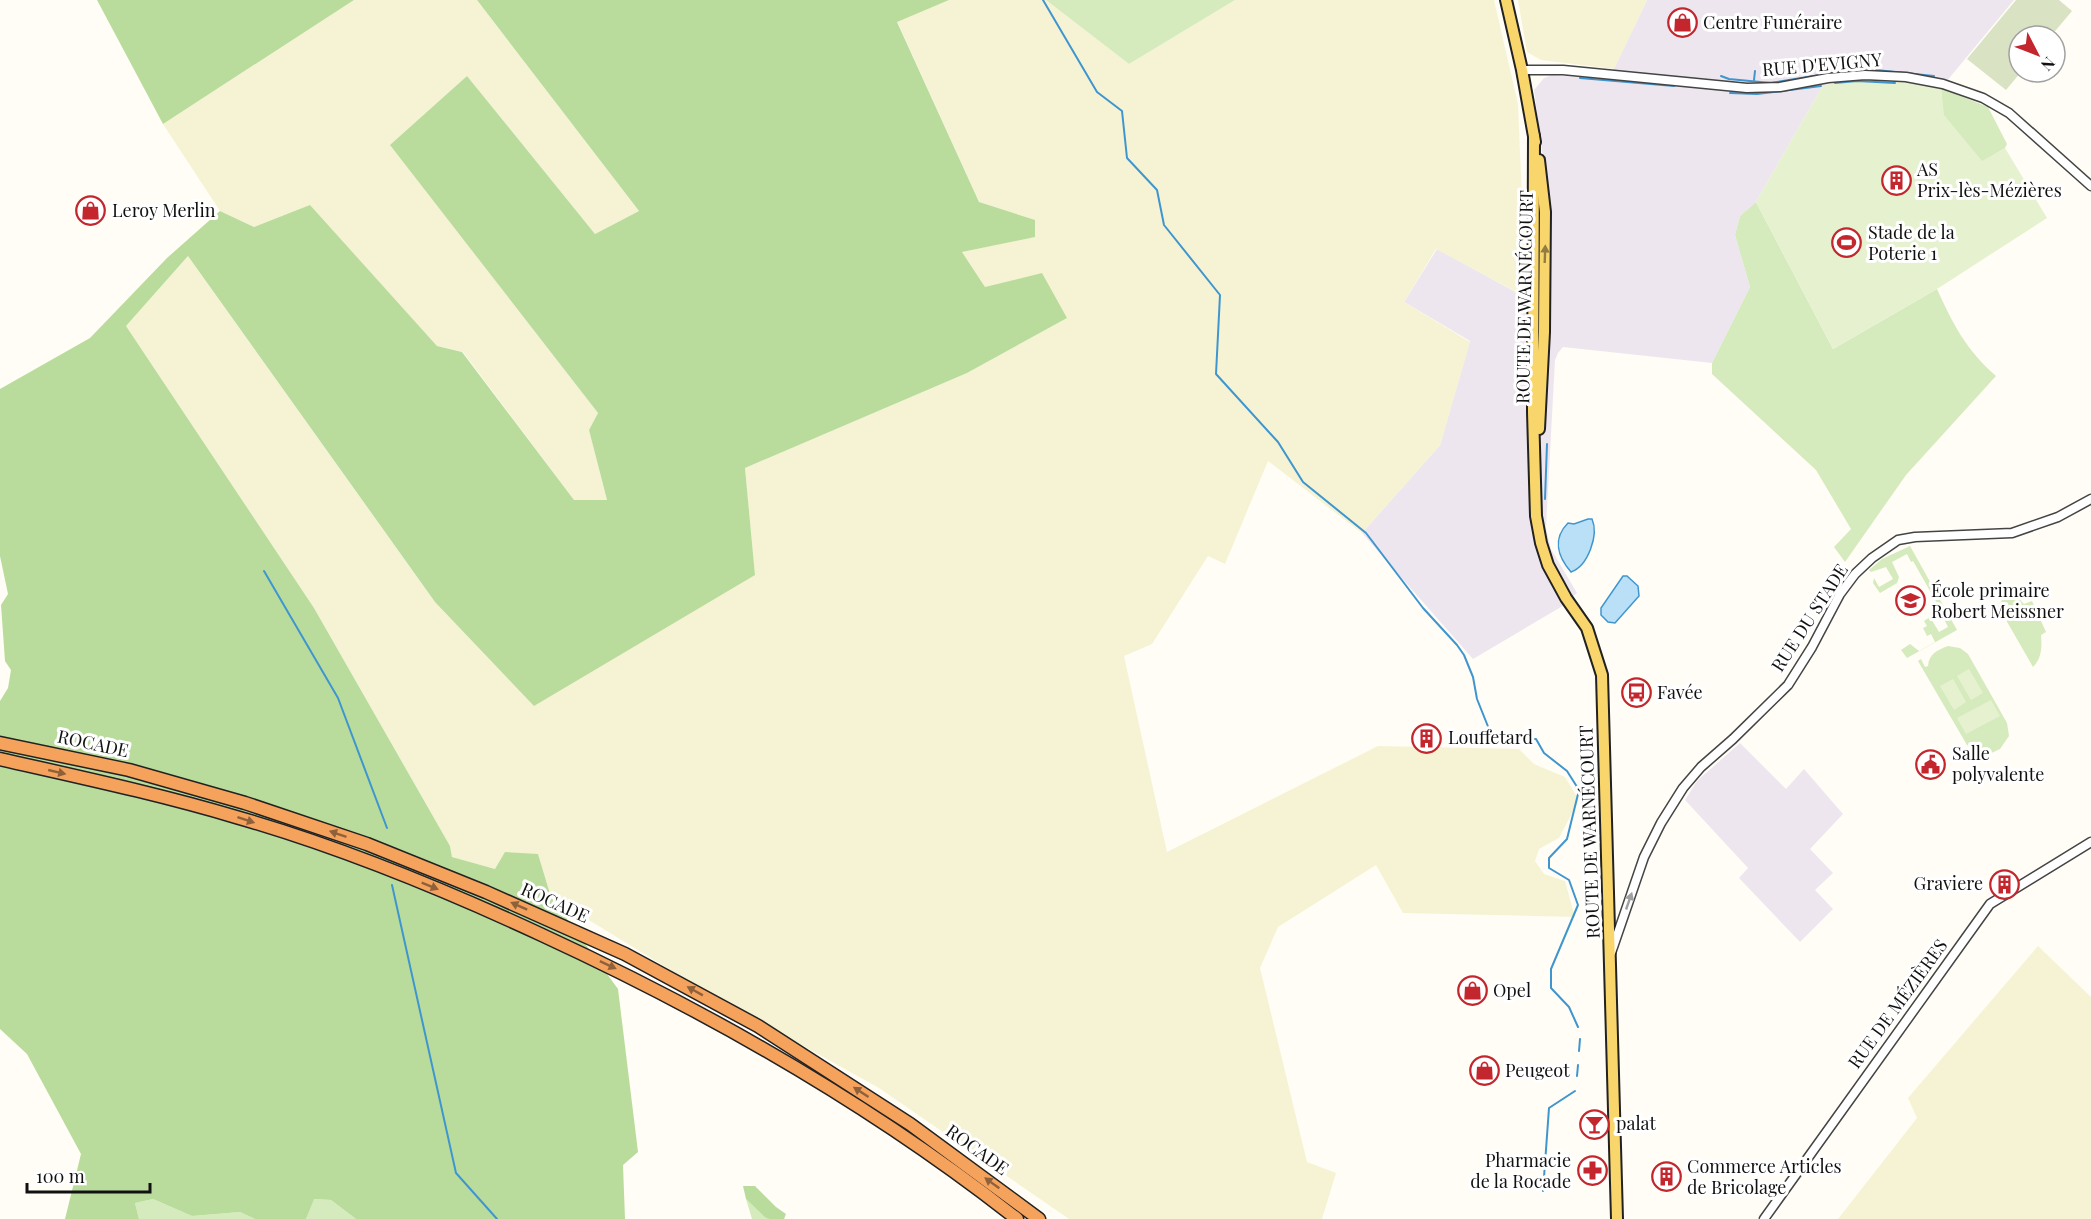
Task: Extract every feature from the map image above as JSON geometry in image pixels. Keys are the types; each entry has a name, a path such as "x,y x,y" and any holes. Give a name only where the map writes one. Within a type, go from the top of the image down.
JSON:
{"highway":[{"name":"ROCADE","path":"0,742 129,770 244,803 367,844 486,892 625,954 768,1032 910,1124 1039,1219"},
{"path":"0,759 125,787 238,817 363,859 483,908 620,971 748,1039 882,1123 1017,1219"}],"main road":[{"name":"ROUTE DE WARNÉCOURT","path":"1506,0 1534,136 1533,412 1536,516 1541,543 1553,573 1566,598 1587,628 1602,675 1617,1219"}],"street":[{"name":"RUE D'EVIGNY","path":"1522,70 1563,70 1747,88 1780,87 1828,78 1865,75 1906,77 1934,82 1959,88 2000,107 2026,127 2091,186"},
{"name":"RUE DU STADE","path":"1610,956 1644,857 1661,823 1683,789 1701,767 1788,685 1812,647 1840,594 1855,574 1898,540 1915,537 2012,533 2058,517 2091,500"},
{"name":"RUE DE MÉZIÈRES","path":"1764,1219 1990,904 2091,842"}],"shaded area":[{"path":"354,0 477,0 639,211 595,234 467,76 391,145 598,413 589,430 607,500 574,500 463,352 437,346 310,206 254,227 220,211 163,124"},
{"path":"949,0 1046,0 1129,64 1235,0 1494,0 1518,104 1526,297 1436,249 1404,302 1470,342 1440,445 1362,533 1268,461 1225,564 1208,556 1152,644 1124,656 1167,852 1378,746 1519,749 1534,764 1565,777 1579,800 1559,838 1539,849 1535,861 1544,874 1565,881 1575,917 1403,913 1376,865 1278,927 1260,968 1307,1162 1336,1173 1322,1219 1069,1219 879,1088 710,994 551,897 538,854 495,869 452,857 450,846 314,608 126,326 188,256 435,602 755,575 745,468 967,373 1067,318 985,287 962,252 1034,237 979,202 897,21"},
{"path":"1518,0 1647,0 1614,69 1541,60 1527,52"},
{"path":"1647,0 2014,0 1941,88 1840,80 1822,87 1756,202 1740,216 1735,235 1750,287 1712,363 1563,347 1558,353 1555,360 1546,528 1551,549 1577,593 1561,607 1473,659 1362,533 1440,445 1470,341 1404,302 1437,249 1525,297 1548,277 1548,198 1534,90 1544,78 1552,75 1609,79"},
{"path":"1740,743 1786,789 1804,769 1843,814 1810,849 1833,873 1815,890 1833,909 1800,942 1739,878 1748,868 1685,800 1697,781"},
{"path":"2038,946 2091,997 2091,1219 1838,1219 1917,1118 1908,1098"}],"green space":[{"path":"97,0 354,0 163,124"},
{"path":"477,0 949,0 897,22 979,202 1035,220 1035,237 962,252 985,287 1042,273 1067,318 967,373 745,468 755,575 534,706 435,602 188,256 126,326 314,608 450,846 452,857 495,869 505,852 538,854 551,897 618,989 638,1152 623,1165 625,1219 356,1219 331,1200 314,1199 306,1219 255,1219 240,1212 192,1216 153,1199 135,1203 139,1219 65,1219 81,1154 27,1054 0,1029 0,701 8,688 11,670 5,661 1,605 8,594 0,556 0,389 90,338 167,258 220,211 254,227 310,205 437,346 462,352 574,500 607,500 589,430 598,413 390,145 467,76 595,234 639,211"},
{"path":"1046,0 1235,0 1129,64"},
{"path":"2016,0 2059,0 2072,11 2061,24 2007,24 2007,84 2011,84 2006,90 1967,59"},
{"path":"1840,80 1895,80 1941,88 1944,115 1982,161 2005,148 2047,218 1937,289 1833,349 1756,202 1822,87"},
{"path":"1941,88 1988,107 2007,144 2005,148 1982,162 1943,115"},
{"path":"1756,202 1833,349 1937,289 1961,336 1976,356 1996,376 1906,475 1845,562 1834,547 1851,529 1816,470 1712,374 1712,363 1750,287 1735,235 1740,216"},
{"path":"1910,546 1957,630 1907,658 1901,650 1910,644 1919,651 1935,642 1931,634 1927,636 1923,628 1927,626 1924,621 1930,617 1939,632 1948,627 1942,612 1907,554 1892,562 1899,577 1897,583 1880,593 1873,583 1874,578 1879,587 1893,579 1886,567 1871,572 1869,570 1882,559"},
{"path":"2017,596 2024,604 2032,601 2046,632 2041,635 2040,656 2033,667 1998,606 2002,600"},
{"path":"1948,646 1960,648 1968,654 2007,723 2009,736 2000,749 1987,755 1976,752 1967,745 1918,661 1921,659 1925,667 1928,666 1934,653"},
{"path":"1969,669 1983,693 1971,700 1957,676"},
{"path":"1953,679 1966,702 1954,710 1940,686"},
{"path":"1991,700 2000,716 1966,734 1957,718"},
{"path":"743,1186 755,1186 786,1214 784,1219 765,1217 746,1199"},
{"path":"153,1199 192,1216 240,1212 255,1219 139,1219 135,1203"},
{"path":"313,1199 331,1200 356,1219 306,1219"},
{"path":"746,1199 769,1219 752,1219"}],"water":[{"path":"1592,519 1594,526 1593,541 1587,557 1577,569 1571,572 1560,554 1558,542 1560,535 1568,523 1574,524"},
{"path":"1623,576 1627,576 1638,586 1639,596 1615,623 1608,622 1601,615 1601,608"}],"waterway":[{"path":"1043,0 1097,92 1122,111 1127,158 1157,190 1164,225 1220,295 1216,374 1278,442 1303,482 1366,533 1423,608 1457,645 1473,677 1477,699 1494,737 1536,739 1544,753 1567,771 1579,790 1567,839 1549,858 1549,868 1569,880 1578,905 1551,969 1551,988 1569,1007 1578,1027"},
{"path":"1721,76 1729,79 1771,83 1851,70"},
{"path":"1876,70 1934,76"},
{"path":"1754,80 1755,71"},
{"path":"1580,78 1674,86"},
{"path":"1835,83 1857,81 1895,83"},
{"path":"1730,93 1757,94 1821,86"},
{"path":"1545,499 1547,444"},
{"path":"264,571 338,698 387,828"},
{"path":"392,885 456,1173 497,1219"},
{"path":"1579,1051 1580,1039"},
{"path":"1577,1076 1578,1065"},
{"path":"1543,1191 1549,1108 1575,1091"}],"place":[{"name":"Centre Funéraire","path":"1682,23"},
{"name":"AS Prix-lès-Mézières","path":"1896,180"},
{"name":"Leroy Merlin","path":"91,211"},
{"name":"Stade de la Poterie 1","path":"1847,243"},
{"name":"École primaire Robert Meissner","path":"1910,601"},
{"name":"Favée","path":"1636,693"},
{"name":"Louffetard","path":"1427,738"},
{"name":"Salle polyvalente","path":"1931,764"},
{"name":"Graviere","path":"2004,884"},
{"name":"Opel","path":"1472,991"},
{"name":"Peugeot","path":"1484,1071"},
{"name":"palat","path":"1595,1124"},
{"name":"Pharmacie de la Rocade","path":"1592,1171"},
{"name":"Commerce Articles de Bricolage","path":"1666,1177"}]}
